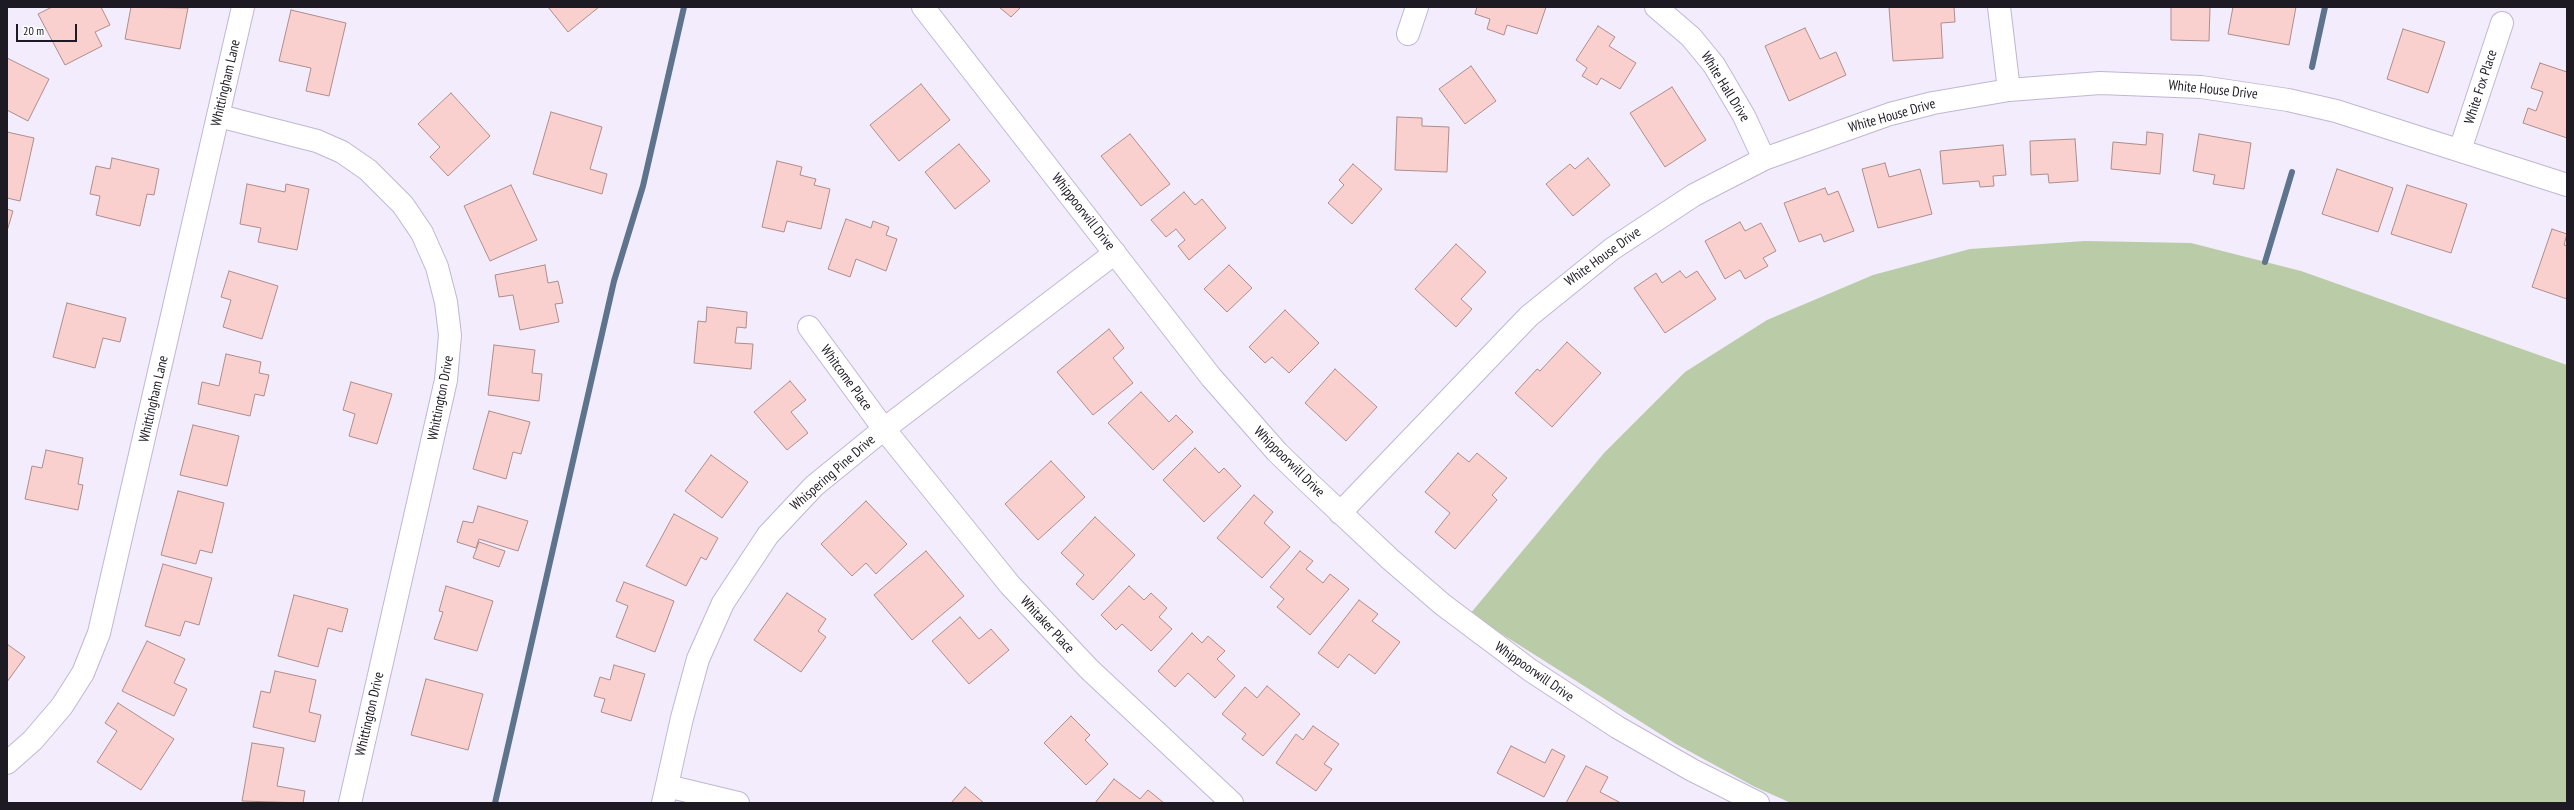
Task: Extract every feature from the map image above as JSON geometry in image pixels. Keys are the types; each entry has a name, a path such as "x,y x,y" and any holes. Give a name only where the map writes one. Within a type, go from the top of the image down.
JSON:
{"street":[{"name":"Whittingham Lane","path":"7,763 33,740 62,706 83,673 99,633 243,7"},
{"name":"Whippoorwill Drive","path":"923,7 1172,328 1247,419 1277,452 1340,513 1442,604 1530,670 1617,727 1692,770 1758,803"},
{"path":"1408,34 1417,7"},
{"name":"White Hall Drive","path":"1656,7 1691,37 1714,65 1744,116 1764,159"},
{"path":"1999,7 2009,90"},
{"name":"White Fox Place","path":"2460,150 2502,23"},
{"name":"White House Drive","path":"1340,513 1506,338 1556,291 1612,249 1694,195 1764,159 1890,114 1933,103 2009,90 2100,83 2152,84 2225,90 2336,111 2567,185"},
{"name":"Whittington Drive","path":"219,116 317,141 342,152 368,170 403,205 422,233 437,267 446,302 450,335 446,380 350,803"},
{"name":"Whispering Pine Drive","path":"665,794 682,718 698,659 712,625 738,578 768,535 792,507 884,429 1115,253"},
{"name":"Whitcome Place","path":"809,327 884,429"},
{"name":"Whitaker Place","path":"884,429 941,502 1044,623 1089,669 1232,803"},
{"path":"665,794 738,803"}],"green space":[{"path":"2085,241 2191,243 2301,271 2567,365 2567,803 1791,803 1755,787 1676,744 1470,614 1604,453 1685,372 1767,320 1873,275 1970,249"}],"building":[{"path":"52,7 101,7 110,25 95,32 102,46 65,65 38,14"},
{"path":"131,7 188,8 180,49 125,39"},
{"path":"548,7 599,7 568,32"},
{"path":"999,7 1021,7 1011,17"},
{"path":"1477,7 1546,7 1537,34 1507,25 1504,35 1487,29 1490,19 1475,14"},
{"path":"1889,7 1954,7 1955,22 1941,23 1943,58 1893,61"},
{"path":"2171,7 2210,7 2209,41 2171,40"},
{"path":"2233,7 2296,7 2289,45 2228,34"},
{"path":"291,10 346,23 329,96 306,91 311,68 279,61"},
{"path":"1598,26 1615,37 1609,46 1636,63 1620,89 1601,78 1597,85 1582,76 1587,68 1576,60"},
{"path":"1805,28 1820,59 1836,52 1846,75 1789,101 1765,46"},
{"path":"2403,29 2445,42 2428,93 2387,79"},
{"path":"7,58 49,79 28,121 7,110"},
{"path":"2540,63 2567,72 2567,138 2523,123 2528,108 2536,111 2543,92 2531,88"},
{"path":"1471,66 1496,101 1465,124 1439,89"},
{"path":"921,84 950,120 899,161 870,125"},
{"path":"1672,87 1706,140 1665,167 1630,113"},
{"path":"451,93 490,136 448,176 430,157 440,147 418,124"},
{"path":"551,112 602,127 590,169 607,174 602,194 533,174"},
{"path":"1397,117 1422,118 1422,126 1449,127 1447,172 1395,170"},
{"path":"7,132 34,138 20,201 7,198"},
{"path":"2147,132 2163,134 2160,174 2111,169 2113,142 2146,145"},
{"path":"1130,134 1170,184 1141,206 1101,156"},
{"path":"2199,134 2251,143 2244,189 2213,184 2215,175 2193,171"},
{"path":"2075,139 2078,181 2049,183 2048,174 2031,175 2030,141"},
{"path":"959,144 990,181 955,209 925,172"},
{"path":"2003,145 2006,175 1993,176 1994,186 1980,187 1979,181 1943,184 1940,151"},
{"path":"112,158 159,169 154,195 147,194 140,226 96,215 100,196 90,194 96,166 110,169"},
{"path":"1588,158 1610,185 1573,216 1546,184 1570,164 1575,169"},
{"path":"777,161 802,167 800,175 816,179 814,185 830,189 821,229 787,221 784,232 762,227"},
{"path":"1885,163 1889,177 1920,169 1932,214 1878,228 1862,169"},
{"path":"1353,164 1382,189 1352,224 1328,203 1344,185 1339,180"},
{"path":"2337,169 2393,188 2378,232 2322,214"},
{"path":"247,184 285,192 286,184 309,189 297,250 258,242 261,228 240,224"},
{"path":"511,185 537,240 490,261 464,206"},
{"path":"2407,185 2467,204 2451,253 2391,234"},
{"path":"1825,188 1828,195 1838,191 1854,231 1824,242 1821,234 1799,242 1784,203"},
{"path":"1184,192 1195,205 1202,199 1226,228 1189,260 1178,246 1185,240 1176,229 1166,237 1151,220"},
{"path":"7,209 13,211 7,231"},
{"path":"846,219 871,228 873,221 889,227 886,235 897,239 886,271 856,259 850,277 828,269"},
{"path":"1740,222 1745,231 1761,223 1776,251 1763,258 1768,266 1745,279 1740,270 1725,279 1705,241"},
{"path":"2552,229 2567,234 2564,245 2567,246 2567,299 2532,287"},
{"path":"1456,244 1486,272 1461,299 1472,309 1456,327 1415,289"},
{"path":"545,265 548,283 558,281 563,303 555,304 559,322 520,330 513,295 499,297 495,275"},
{"path":"1229,265 1252,288 1227,312 1204,289"},
{"path":"229,271 278,286 262,339 223,327 231,300 221,297"},
{"path":"1680,271 1686,278 1697,271 1716,299 1665,333 1634,288 1656,273 1662,283"},
{"path":"67,303 126,318 120,342 103,338 95,368 53,357"},
{"path":"707,307 747,312 746,328 737,327 735,343 753,344 751,369 694,363 698,321 706,322"},
{"path":"1285,310 1319,343 1289,373 1272,357 1265,363 1249,347"},
{"path":"1109,329 1124,348 1113,358 1133,383 1093,415 1057,372"},
{"path":"1567,342 1601,373 1552,427 1515,393 1537,369 1540,371"},
{"path":"494,345 535,350 532,373 542,374 539,401 488,395"},
{"path":"226,354 261,362 259,373 269,375 264,396 255,394 250,416 198,404 202,382 219,386"},
{"path":"1335,369 1377,407 1346,441 1305,403"},
{"path":"790,381 806,400 791,412 808,433 787,450 754,412"},
{"path":"351,382 392,394 377,444 349,436 355,414 343,410"},
{"path":"1141,392 1169,422 1176,415 1193,432 1153,470 1108,423"},
{"path":"489,411 530,422 521,454 513,452 506,479 473,469"},
{"path":"193,425 239,436 227,486 180,475"},
{"path":"1195,448 1219,473 1224,468 1241,486 1204,522 1163,480"},
{"path":"46,450 83,458 78,484 83,485 78,510 25,499 32,466 42,468"},
{"path":"1458,453 1469,462 1477,453 1507,478 1492,495 1497,500 1455,549 1435,532 1450,513 1425,492"},
{"path":"711,455 748,482 722,518 685,491"},
{"path":"1051,461 1085,497 1038,540 1005,504"},
{"path":"178,491 224,503 212,553 200,550 196,564 161,555"},
{"path":"1254,495 1273,512 1264,523 1290,547 1262,578 1217,538"},
{"path":"866,501 907,544 876,574 866,563 852,576 821,544"},
{"path":"478,506 528,521 518,551 479,539 476,548 457,542 463,521 473,523"},
{"path":"674,514 718,538 706,560 701,557 686,586 646,566"},
{"path":"1095,517 1135,555 1093,600 1076,584 1084,575 1061,553"},
{"path":"479,542 505,551 499,567 473,558"},
{"path":"926,551 964,596 912,640 874,595"},
{"path":"1300,551 1313,561 1306,569 1323,583 1330,574 1349,589 1310,635 1277,607 1284,599 1270,587"},
{"path":"163,564 212,578 199,625 185,621 180,636 145,626"},
{"path":"624,582 674,601 655,652 616,637 628,606 616,601"},
{"path":"446,586 493,601 477,651 434,639 443,612 439,611"},
{"path":"1129,586 1144,600 1151,593 1167,608 1159,617 1172,629 1151,651 1122,624 1116,630 1101,615"},
{"path":"787,593 826,619 818,631 826,637 801,672 754,640"},
{"path":"294,595 348,609 342,632 328,628 318,667 278,656"},
{"path":"1359,600 1378,614 1372,621 1400,642 1375,674 1349,654 1338,668 1318,653"},
{"path":"960,617 979,639 991,629 1009,650 969,684 932,641"},
{"path":"1192,633 1202,643 1208,636 1225,651 1217,659 1235,676 1215,698 1188,673 1175,687 1158,671"},
{"path":"147,641 185,659 174,683 187,689 174,716 122,691"},
{"path":"7,644 25,657 7,682"},
{"path":"614,665 645,674 631,721 601,712 605,699 594,696 600,677 610,680"},
{"path":"275,671 316,680 309,712 321,715 315,742 253,727 261,691 270,693"},
{"path":"426,679 483,694 468,750 411,735"},
{"path":"1267,686 1300,714 1263,756 1242,739 1246,734 1222,714 1245,687 1257,698"},
{"path":"118,703 174,739 141,790 97,762 117,731 105,723"},
{"path":"1071,716 1090,735 1085,740 1108,764 1086,785 1044,743"},
{"path":"1313,726 1339,744 1324,764 1332,769 1316,791 1276,763 1296,734 1303,740"},
{"path":"252,743 284,748 277,786 305,791 303,803 242,801"},
{"path":"1511,746 1545,763 1552,749 1565,756 1544,797 1497,773"},
{"path":"1586,766 1608,777 1600,792 1621,803 1566,803"},
{"path":"1114,779 1140,799 1148,790 1164,803 1095,803"},
{"path":"965,787 984,803 951,803"}],"waterway":[{"path":"495,803 614,281 643,186 684,7"},
{"path":"2312,67 2325,7"},
{"path":"2265,262 2292,172"}]}
